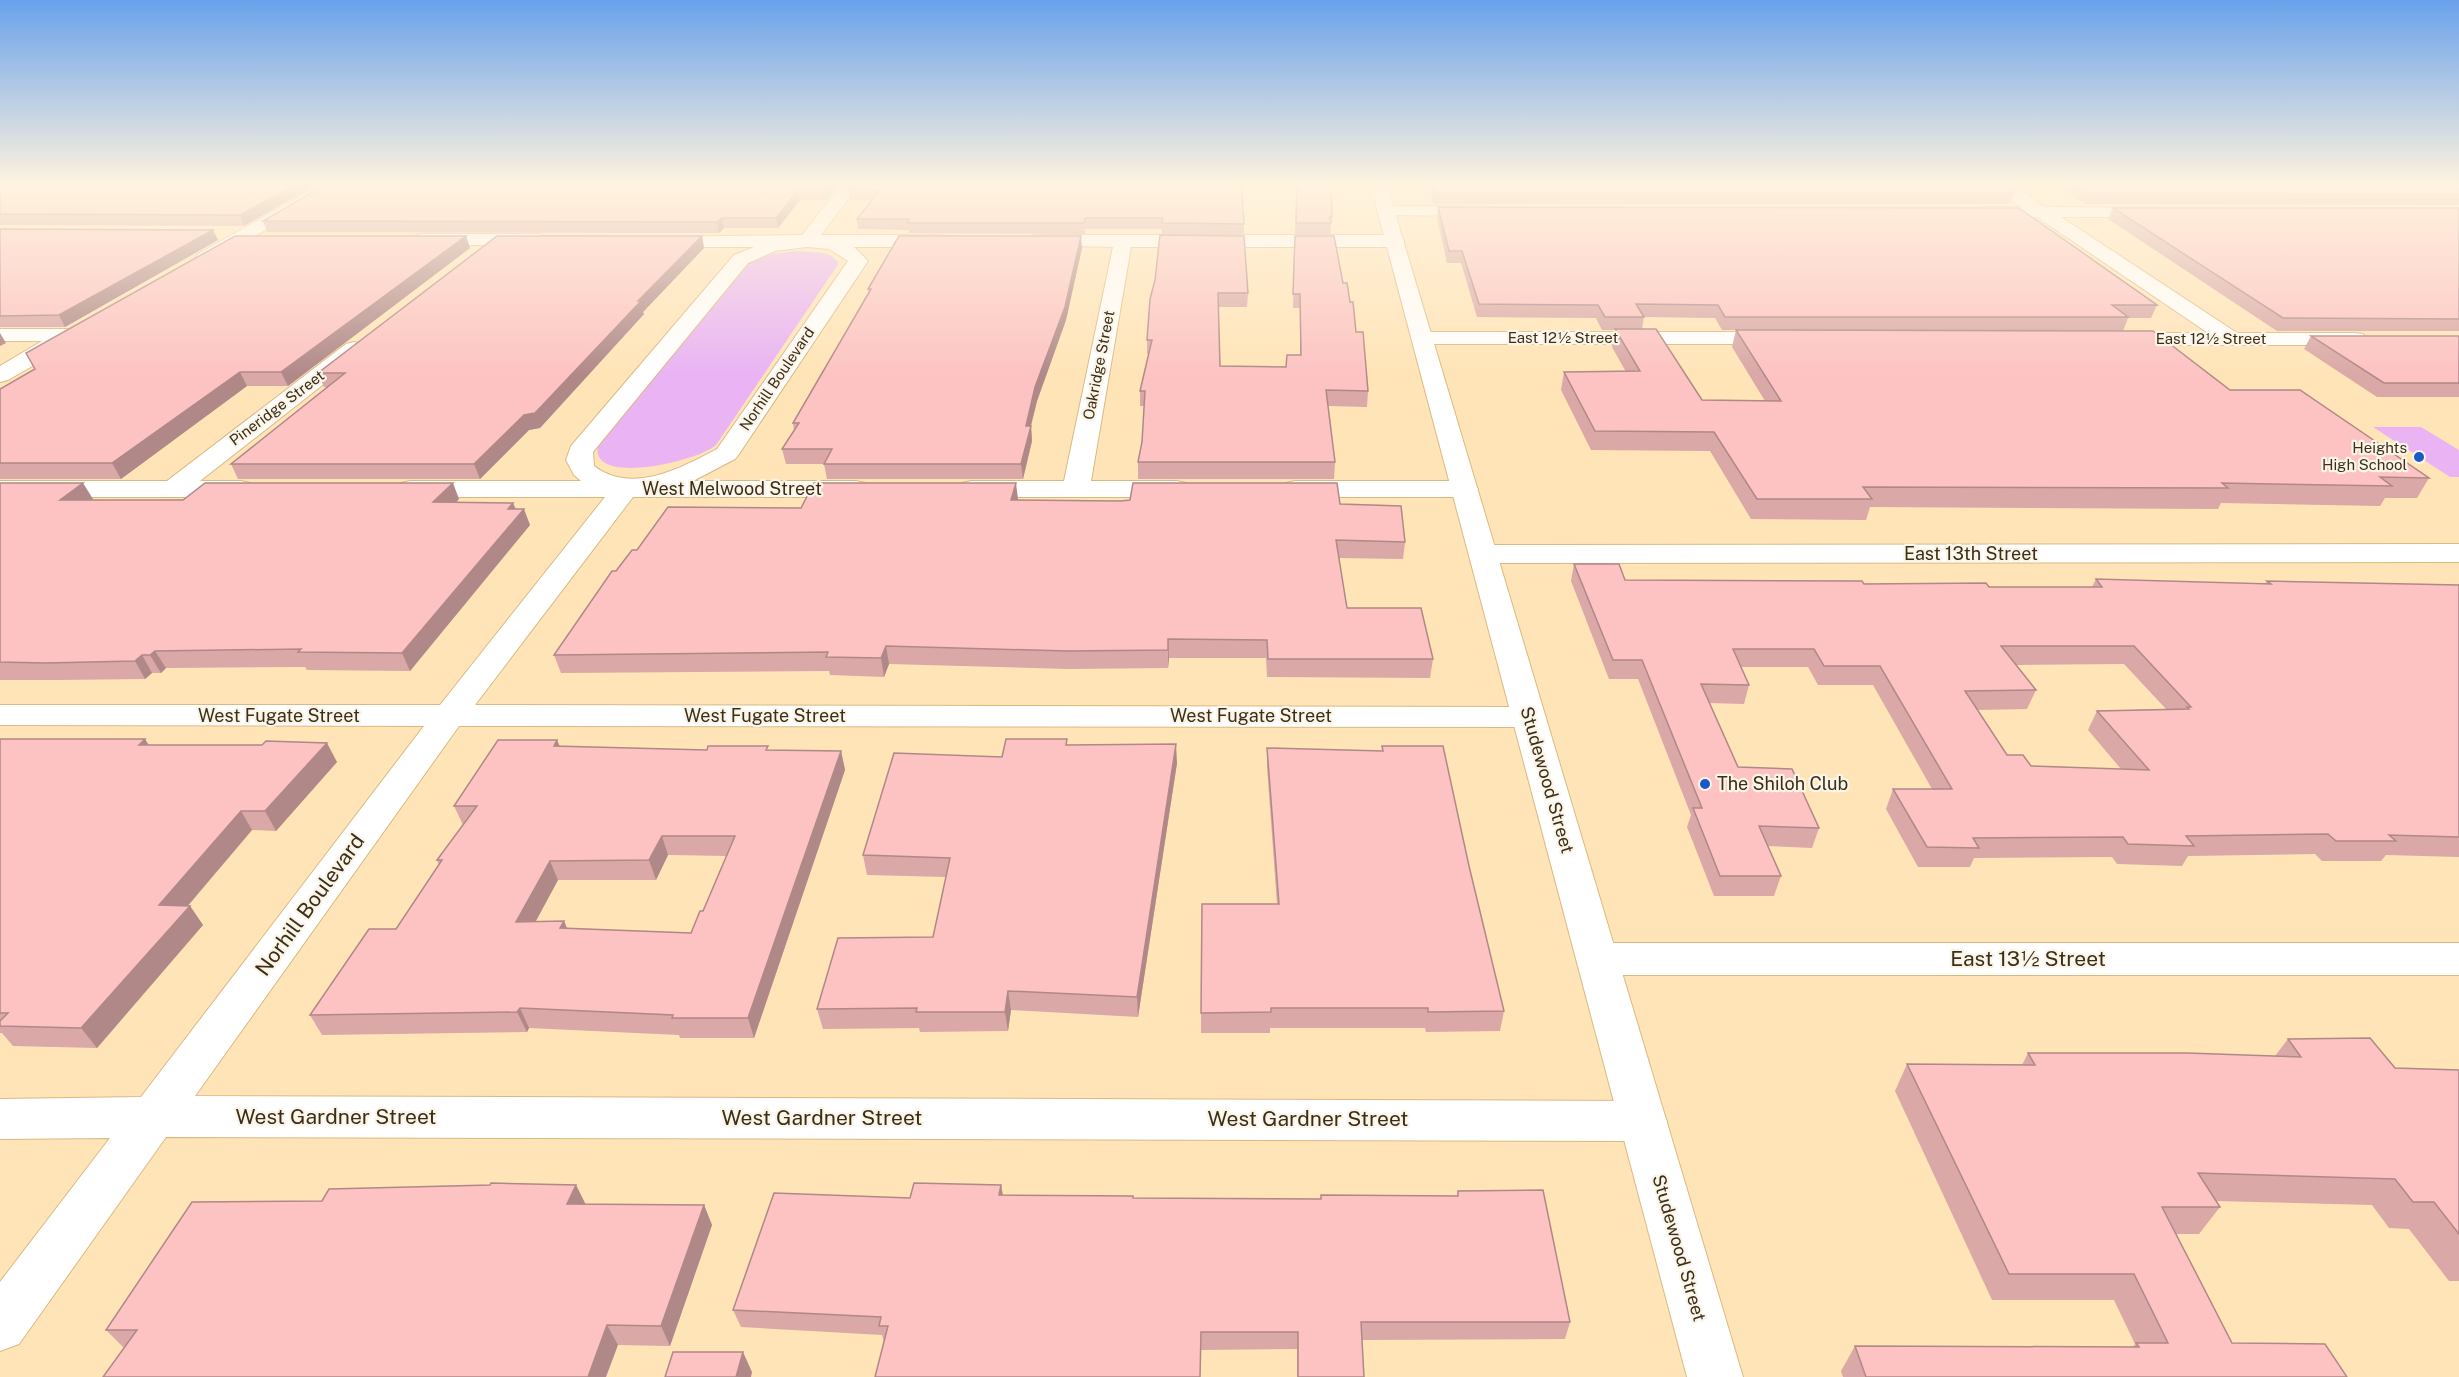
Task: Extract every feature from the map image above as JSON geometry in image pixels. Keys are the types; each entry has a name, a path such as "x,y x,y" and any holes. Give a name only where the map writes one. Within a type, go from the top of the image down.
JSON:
{"street":[{"path":"187,269 218,247"},
{"path":"468,262 487,247"},
{"name":"Norhill Boulevard","path":"768,247 741,259 579,451 579,460 583,470 592,477 625,489 694,472 726,454 858,261 853,254 841,247"},
{"name":"Oakridge Street","path":"1076,489 1123,247"},
{"name":"Studewood Street","path":"1396,247 1716,1377"},
{"path":"2094,247 2232,339"},
{"path":"0,335 79,330 0,375"},
{"name":"Pineridge Street","path":"172,489 375,333"},
{"name":"East 12½ Street","path":"1422,338 1795,338"},
{"name":"East 12½ Street","path":"2102,339 2375,339"},
{"path":"0,489 264,489"},
{"name":"West Melwood Street","path":"382,489 879,489"},
{"name":"Norhill Boulevard","path":"0,1324 449,716 625,489"},
{"path":"949,489 1202,489"},
{"path":"1274,489 1465,489"},
{"name":"East 13th Street","path":"1483,554 2459,553"},
{"name":"West Fugate Street","path":"0,715 1529,717"},
{"name":"East 13½ Street","path":"1598,959 2459,959"},
{"name":"West Gardner Street","path":"0,1119 153,1117 1643,1120"}],"shaded area":[{"path":"796,251 830,255 838,262 837,266 716,445 692,457 654,466 617,467 604,463 598,454 598,444 749,261 773,254"},
{"path":"2373,427 2421,427 2459,450 2459,477 2450,477"}],"building":[{"path":"0,247 182,247 59,315 0,316"},
{"path":"215,247 451,247 281,372 240,372 112,463 0,463 0,389 35,369 26,353"},
{"path":"482,247 691,247 535,413 524,415 474,464 231,464 345,373 318,373"},
{"path":"892,247 1078,247 1065,307 1035,387 1026,426 1031,426 1021,464 824,464 832,449 782,449 799,423 793,423 871,289 868,289"},
{"path":"1159,247 1245,247 1248,293 1218,293 1220,366 1286,367 1287,355 1301,355 1300,294 1293,294 1295,247 1336,247 1343,283 1347,283 1350,302 1353,302 1356,332 1363,332 1368,391 1326,390 1335,462 1138,462 1142,442 1145,391 1140,391 1152,340 1147,340 1150,299 1155,280"},
{"path":"1448,247 2075,247 2157,305 2112,305 2128,317 1725,317 1718,305 1636,304 1644,317 1605,317 1598,305 1479,304 1462,251 1449,251"},
{"path":"2174,247 2459,247 2459,319 2283,318"},
{"path":"1615,329 1656,329 1702,400 1781,401 1736,330 2153,331 2230,390 2300,390 2429,478 2380,477 2392,486 2222,483 2228,488 1863,487 1872,499 1757,499 1714,432 1595,431 1564,372 1640,371"},
{"path":"2311,336 2459,336 2459,383 2384,383"},
{"path":"0,483 83,483 60,500 183,500 205,483 453,483 433,502 513,503 508,509 524,509 402,653 298,652 301,649 155,651 150,655 142,655 135,661 0,662"},
{"path":"814,483 1016,483 1011,500 1120,501 1130,500 1133,483 1337,483 1340,504 1401,506 1405,542 1336,540 1347,608 1421,608 1433,659 1268,659 1267,640 1168,639 1168,650 1067,651 886,646 881,658 826,657 828,652 554,655 612,571 616,571 632,550 637,550 668,507 801,508"},
{"path":"1574,564 1619,564 1625,580 1862,581 1864,584 1986,583 1989,587 2102,587 2096,579 2271,584 2267,581 2459,585 2459,837 2389,835 2396,841 2336,841 2328,834 2186,836 2194,846 2128,844 2123,837 1973,838 1979,848 1927,847 1893,789 1952,789 1880,666 1824,666 1814,649 1733,649 1749,685 1701,684 1738,767 1792,769 1819,828 1759,826 1781,876 1720,876 1693,808 1702,808 1642,660 1613,660","holes":["2001,646 2134,646 2191,707 2187,707 2189,709 2097,711 2149,770 2031,766 2023,755 2007,755 1965,691 2036,690"]},
{"path":"0,739 145,739 139,745 262,745 266,741 327,743 265,811 241,811 159,905 190,906 81,1028 0,1026 0,1021 8,1013 0,1013"},
{"path":"1006,739 1067,739 1066,745 1176,744 1137,997 1008,991 1005,1012 916,1012 917,1008 817,1009 838,938 933,937 950,858 863,855 894,753 1002,757"},
{"path":"498,740 557,740 554,746 707,750 708,746 768,746 766,750 841,751 748,1018 672,1018 673,1015 520,1008 517,1012 310,1015 369,929 396,929 442,860 437,860 477,806 454,806","holes":["662,836 735,836 703,911 700,911 691,933 560,928 564,921 516,922 550,861 649,860"]},
{"path":"1382,746 1443,746 1504,1011 1428,1012 1428,1008 1271,1008 1271,1012 1201,1013 1202,904 1279,904 1267,748 1383,751"},
{"path":"2370,1038 2395,1068 2459,1070 2459,1234 2434,1202 2413,1202 2395,1179 2198,1173 2220,1207 2162,1207 2232,1343 2325,1344 2347,1377 1866,1377 1855,1346 2139,1347 2136,1343 2168,1343 2134,1274 2009,1274 1907,1064 2035,1065 2028,1053 2187,1053 2301,1057 2288,1039"},
{"path":"491,1183 576,1185 567,1204 704,1205 661,1326 607,1325 588,1377 103,1377 137,1330 106,1330 192,1202 322,1201 329,1189 490,1185"},
{"path":"914,1183 1001,1185 999,1195 1133,1196 1133,1198 1321,1199 1321,1195 1458,1196 1458,1191 1543,1190 1570,1322 1361,1322 1364,1377 1298,1377 1298,1332 1201,1332 1200,1377 875,1377 888,1326 879,1326 881,1317 733,1310 774,1193 910,1198"},
{"path":"673,1352 743,1352 736,1377 665,1377"}],"place":[{"name":"Heights High School","path":"2419,457"},
{"name":"The Shiloh Club","path":"1705,784"}]}
